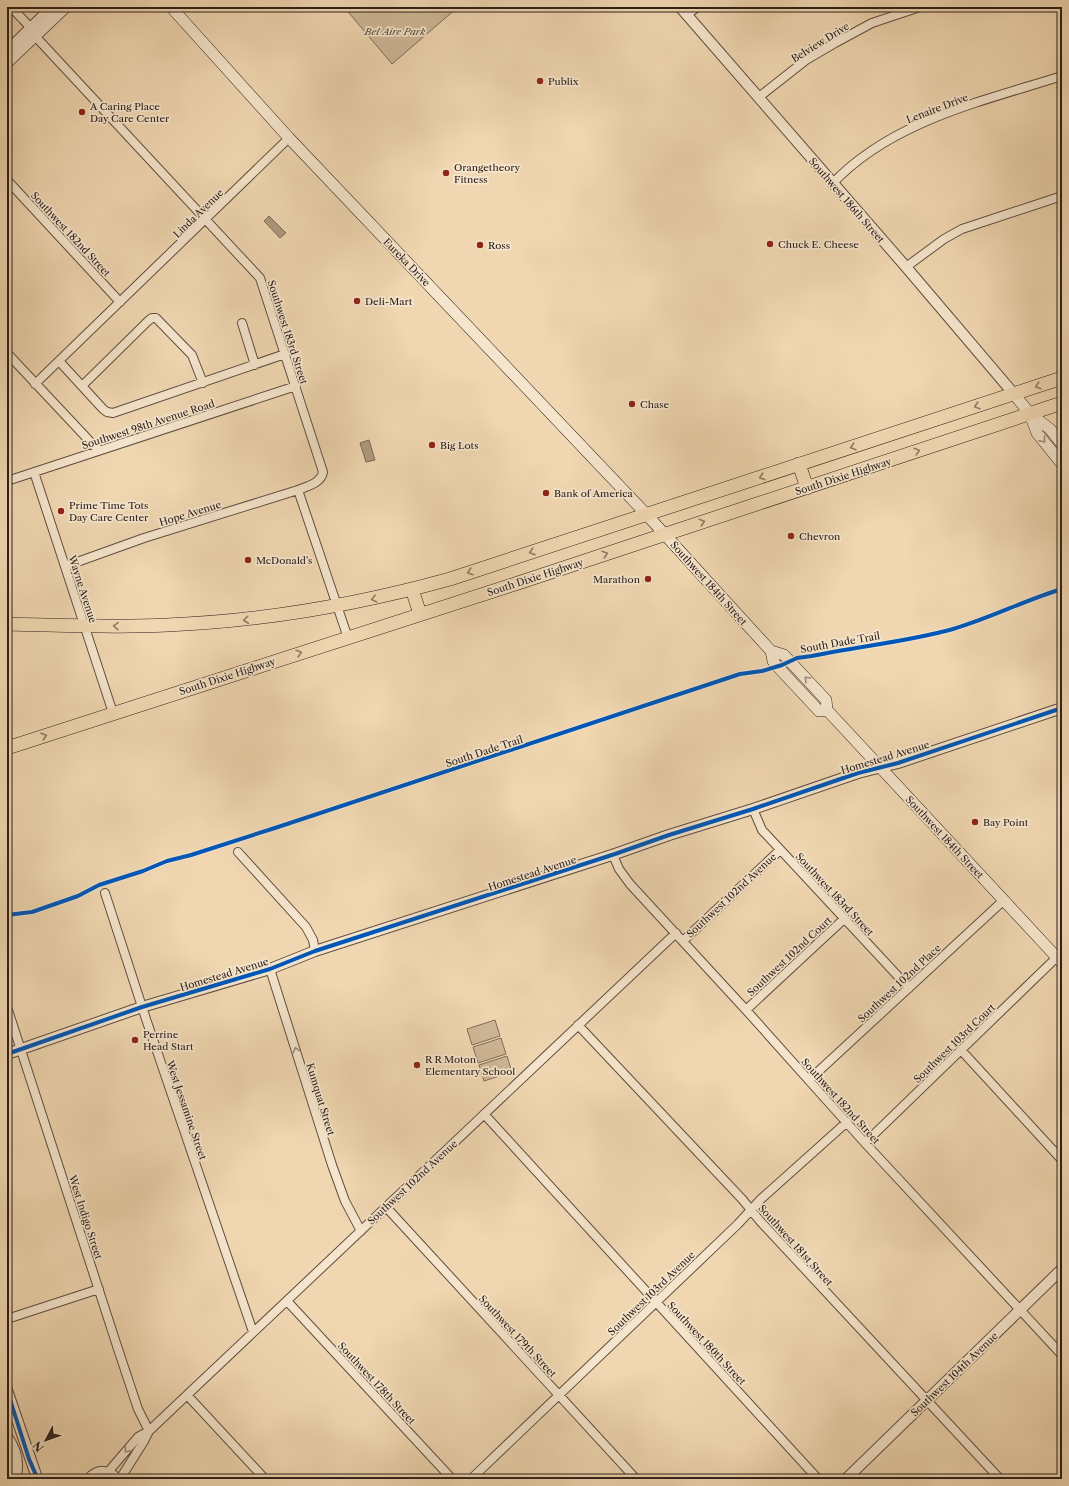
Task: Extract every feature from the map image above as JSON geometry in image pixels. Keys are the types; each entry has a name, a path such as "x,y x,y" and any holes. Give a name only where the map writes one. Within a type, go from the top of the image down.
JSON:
{"highway":[{"path":"7,624 166,626 250,619 337,607 412,589 450,578 647,515 1062,378"},
{"name":"South Dixie Highway","path":"7,748 665,535 1062,403"},
{"path":"799,464 807,488"},
{"path":"412,589 420,614"}],"main road":[{"name":"Eureka Drive","path":"171,7 289,138 647,515"},
{"path":"1014,394 1030,414 1050,429 1062,444"},
{"path":"1030,414 1037,433 1062,464"},
{"name":"Southwest 184th Street","path":"647,515 771,651 784,655 826,700 827,710 1059,960"}],"street":[{"name":"Southwest 183rd Street","path":"11,7 205,220 260,278 286,354 323,472 318,481 298,490"},
{"path":"7,63 52,7"},
{"path":"7,51 66,7"},
{"name":"Southwest 186th Street","path":"680,7 759,97 832,184 906,267 1014,394"},
{"path":"687,15 697,7"},
{"name":"Belview Drive","path":"759,97 806,60 836,43 872,24 920,7"},
{"name":"Lenaire Drive","path":"832,184 842,172 868,153 904,131 981,102 1062,76"},
{"name":"Linda Avenue","path":"35,384 289,138"},
{"name":"Southwest 182nd Street","path":"7,180 120,302"},
{"path":"906,267 944,239 962,229 1062,196"},
{"path":"82,386 152,318 156,318 192,355 203,383"},
{"path":"242,323 255,365"},
{"path":"7,353 98,450"},
{"path":"59,361 103,409 113,413 286,354"},
{"name":"Southwest 98th Avenue Road","path":"7,481 296,386"},
{"name":"Wayne Avenue","path":"34,472 113,713"},
{"path":"298,490 348,638"},
{"name":"Hope Avenue","path":"66,566 144,538 298,490"},
{"name":"Homestead Avenue","path":"7,1054 142,1007 270,969 315,951 613,855 858,773 1062,708"},
{"name":"Southwest 183rd Street","path":"753,809 761,829 909,988"},
{"name":"Southwest 102nd Avenue","path":"683,941 780,850"},
{"path":"238,852 306,927 310,933 315,951"},
{"name":"Southwest 182nd Street","path":"613,855 624,876 865,1143 1062,1355"},
{"name":"West Jessamine Street","path":"105,893 142,1007 253,1332"},
{"name":"Southwest 102nd Place","path":"809,1080 1004,900"},
{"name":"Southwest 102nd Court","path":"746,1010 845,918"},
{"name":"Southwest 102nd Avenue","path":"108,1472 138,1437 149,1431 676,933"},
{"name":"Southwest 103rd Court","path":"865,1143 961,1050 1059,960"},
{"name":"Kumquat Street","path":"270,969 345,1201 360,1231"},
{"name":"West Indigo Street","path":"7,1007 138,1409 149,1431"},
{"name":"Southwest 181st Street","path":"578,1025 742,1199 760,1222 1000,1479"},
{"path":"961,1050 1062,1160"},
{"name":"Southwest 180th Street","path":"484,1114 818,1479"},
{"name":"Southwest 103rd Avenue","path":"471,1479 559,1396 776,1185 846,1122"},
{"name":"Southwest 179th Street","path":"386,1207 636,1479"},
{"name":"Southwest 104th Avenue","path":"846,1479 1062,1269"},
{"path":"7,1319 99,1289"},
{"name":"Southwest 178th Street","path":"287,1301 452,1479"},
{"path":"7,1390 38,1477"},
{"path":"187,1395 265,1479"},
{"name":"Southwest 102nd Avenue","path":"119,1479 149,1431"},
{"path":"7,1437 13,1445 17,1456 18,1465 14,1477"},
{"path":"14,1477 27,1472 38,1477"},
{"path":"89,1478 102,1472 108,1472 119,1479"}],"green space":[{"name":"Bel Aire Park","path":"344,7 458,7 392,64"},
{"path":"495,1020 500,1036 472,1045 467,1029"},
{"path":"501,1038 506,1054 478,1063 473,1047"},
{"path":"507,1056 512,1072 484,1081 479,1065"}],"shaded area":[{"path":"269,216 286,233 280,238 264,221"},
{"path":"369,440 375,460 366,462 360,443"}],"cycle path":[{"name":"South Dade Trail","path":"7,915 32,912 78,896 99,885 143,871 167,861 191,855 278,827 740,674 762,671 782,665 797,658 901,641 953,629 1062,589"},
{"path":"7,1054 142,1007 270,969 315,951 753,809 858,773 898,763 1062,708"},
{"path":"7,1390 29,1459 36,1475 40,1479"}],"place":[{"name":"Publix","path":"540,81"},
{"name":"A Caring Place Day Care Center","path":"82,112"},
{"name":"Orangetheory Fitness","path":"446,173"},
{"name":"Chuck E. Cheese","path":"770,244"},
{"name":"Ross","path":"480,245"},
{"name":"Deli-Mart","path":"357,301"},
{"name":"Chase","path":"632,404"},
{"name":"Big Lots","path":"432,445"},
{"name":"Bank of America","path":"546,493"},
{"name":"Prime Time Tots Day Care Center","path":"61,511"},
{"name":"Chevron","path":"791,536"},
{"name":"McDonald's","path":"248,560"},
{"name":"Marathon","path":"648,579"},
{"name":"Bay Point","path":"975,822"},
{"name":"Perrine Head Start","path":"135,1040"},
{"name":"R R Moton Elementary School","path":"417,1065"}]}
